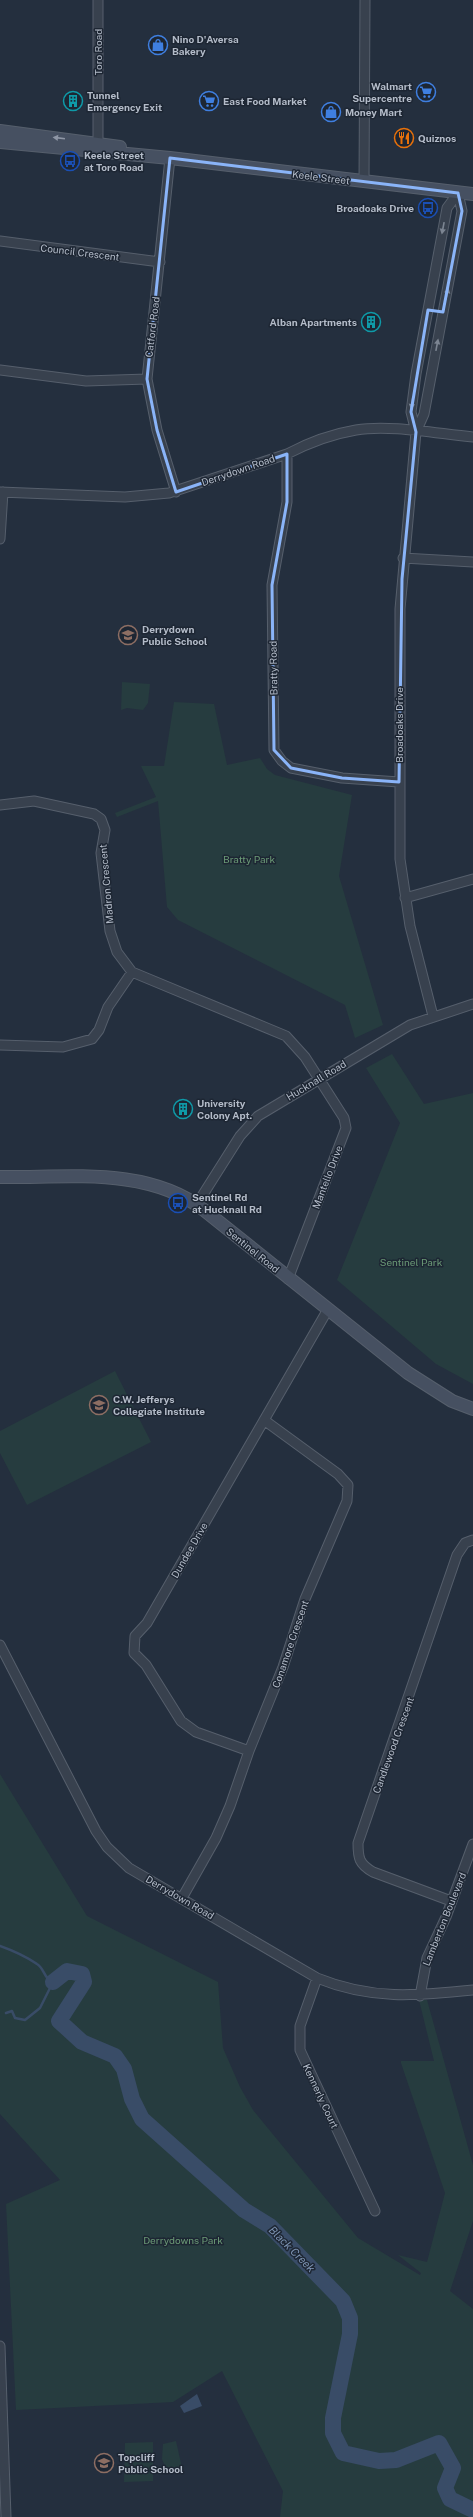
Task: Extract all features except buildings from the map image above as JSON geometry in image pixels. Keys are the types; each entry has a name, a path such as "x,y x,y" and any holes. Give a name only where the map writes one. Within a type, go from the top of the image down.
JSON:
{"main road":[{"name":"Keele Street","path":"0,131 170,158 473,194"},
{"name":"Keele Street","path":"0,142 98,147"},
{"name":"Sentinel Road","path":"0,1177 109,1177 135,1180 197,1204 288,1279 429,1388 473,1409"}],"street":[{"name":"Toro Road","path":"98,0 98,147"},
{"path":"364,182 365,0"},
{"name":"Catford Road","path":"170,158 160,262 146,379 157,430 176,492"},
{"name":"Broadoaks Drive","path":"416,432 411,412 416,374 447,208 458,193"},
{"name":"Broadoaks Drive","path":"433,1016 405,898 400,859 400,609 403,558 416,432 424,414 451,275 462,211 458,193"},
{"name":"Council Crescent","path":"0,241 160,262"},
{"path":"435,272 451,275"},
{"path":"428,310 443,312"},
{"path":"0,370 86,381 146,379"},
{"path":"416,374 431,378"},
{"name":"Derrydown Road","path":"2,492 125,497 176,492 287,454 304,445 357,430 416,432 473,437"},
{"name":"Bratty Road","path":"287,454 287,502 272,585 274,750 282,762 291,768 342,778 399,782"},
{"path":"0,539 2,492"},
{"path":"403,558 473,562"},
{"name":"Madron Crescent","path":"0,805 41,802 94,814 101,819 105,830 101,853 110,931 117,952 132,972"},
{"path":"405,898 473,879"},
{"path":"0,1045 63,1047 92,1039 99,1030 108,1007 132,972 286,1036 293,1042 319,1078"},
{"name":"Hucknall Road","path":"197,1204 251,1121 269,1108 410,1025 433,1016 473,1004"},
{"name":"Mantello Drive","path":"288,1279 346,1128 344,1118 319,1078"},
{"name":"Dundee Drive","path":"249,1751 196,1732 181,1721 146,1665 134,1653 135,1636 147,1623 328,1310"},
{"name":"Conamore Crescent","path":"182,1898 216,1838 283,1667 305,1599 339,1517 345,1508 349,1493 348,1485 338,1474 264,1420"},
{"name":"Candlewood Crescent","path":"451,1901 373,1872 364,1867 357,1854 358,1843 457,1555 461,1548 473,1540"},
{"name":"Derrydown Road","path":"0,1645 103,1841 129,1868 317,1978 344,1988 379,1995 420,1996 473,1990"},
{"name":"Lamberton Boulevard","path":"420,1996 427,1958 473,1844"},
{"name":"Kennerly Court","path":"317,1978 300,2026 300,2050 374,2211"},
{"path":"0,2346 6,2517"}],"highlighted area":[{"path":"170,158 458,193 462,211 443,312 428,310 416,374 411,412 416,432 402,579 399,782 342,778 291,768 274,750 272,585 287,502 287,454 176,492 157,430 147,379"}],"green space":[{"path":"122,682 150,684 148,703 143,710 127,708 121,710"},
{"name":"Bratty Park","path":"174,702 214,704 227,765 260,758 267,769 275,775 352,795 339,876 383,1025 355,1038 345,1005 178,920 167,907 158,801 117,817 115,813 156,797 141,766 164,766"},
{"name":"Sentinel Park","path":"392,1054 424,1104 473,1093 473,1384 436,1364 337,1280 400,1123 366,1068"},
{"path":"115,1371 151,1442 27,1505 0,1453 0,1431"},
{"name":"Derrydowns Park","path":"0,1774 87,1916 218,1982 223,2048 240,2087 253,2110 358,2238 420,2275 421,2273 398,2255 427,2262 445,2193 401,2061 434,2061 419,2000 427,2000 473,2165 473,2221 450,2291 473,2309 473,2517 280,2517 283,2491 222,2371 173,2402 16,2410 6,2204 60,2180 0,2114"},
{"path":"176,2441 182,2468 166,2469 162,2459 163,2444"},
{"path":"153,2442 153,2481 124,2482 125,2443"}],"water":[{"path":"197,2394 202,2406 184,2413 180,2406"}],"waterway":[{"name":"Black Creek","path":"0,1946 19,1954 40,1966 47,1978 53,1982 40,2008 25,2020 15,2018 12,2011 6,2013"},
{"name":"Black Creek","path":"53,1982 67,1971 82,1974 84,1982 59,2021 82,2042 115,2056 124,2069 132,2099 142,2119 244,2210 270,2226 343,2301 350,2318 350,2334 333,2418 333,2433 343,2453 379,2461 396,2460 439,2443 453,2468 445,2488 450,2499 473,2510"}],"place":[{"name":"Nino D'Aversa Bakery","path":"158,45"},
{"name":"Walmart Supercentre","path":"426,92"},
{"name":"Tunnel Emergency Exit","path":"73,101"},
{"name":"East Food Market","path":"209,101"},
{"name":"Money Mart","path":"331,112"},
{"name":"Quiznos","path":"404,138"},
{"name":"Keele Street at Toro Road","path":"70,161"},
{"name":"Broadoaks Drive","path":"428,208"},
{"name":"Alban Apartments","path":"371,322"},
{"name":"Derrydown Public School","path":"128,635"},
{"name":"University Colony Apt.","path":"183,1109"},
{"name":"Sentinel Rd at Hucknall Rd","path":"178,1203"},
{"name":"C.W. Jefferys Collegiate Institute","path":"99,1405"},
{"name":"Topcliff Public School","path":"104,2463"}]}
